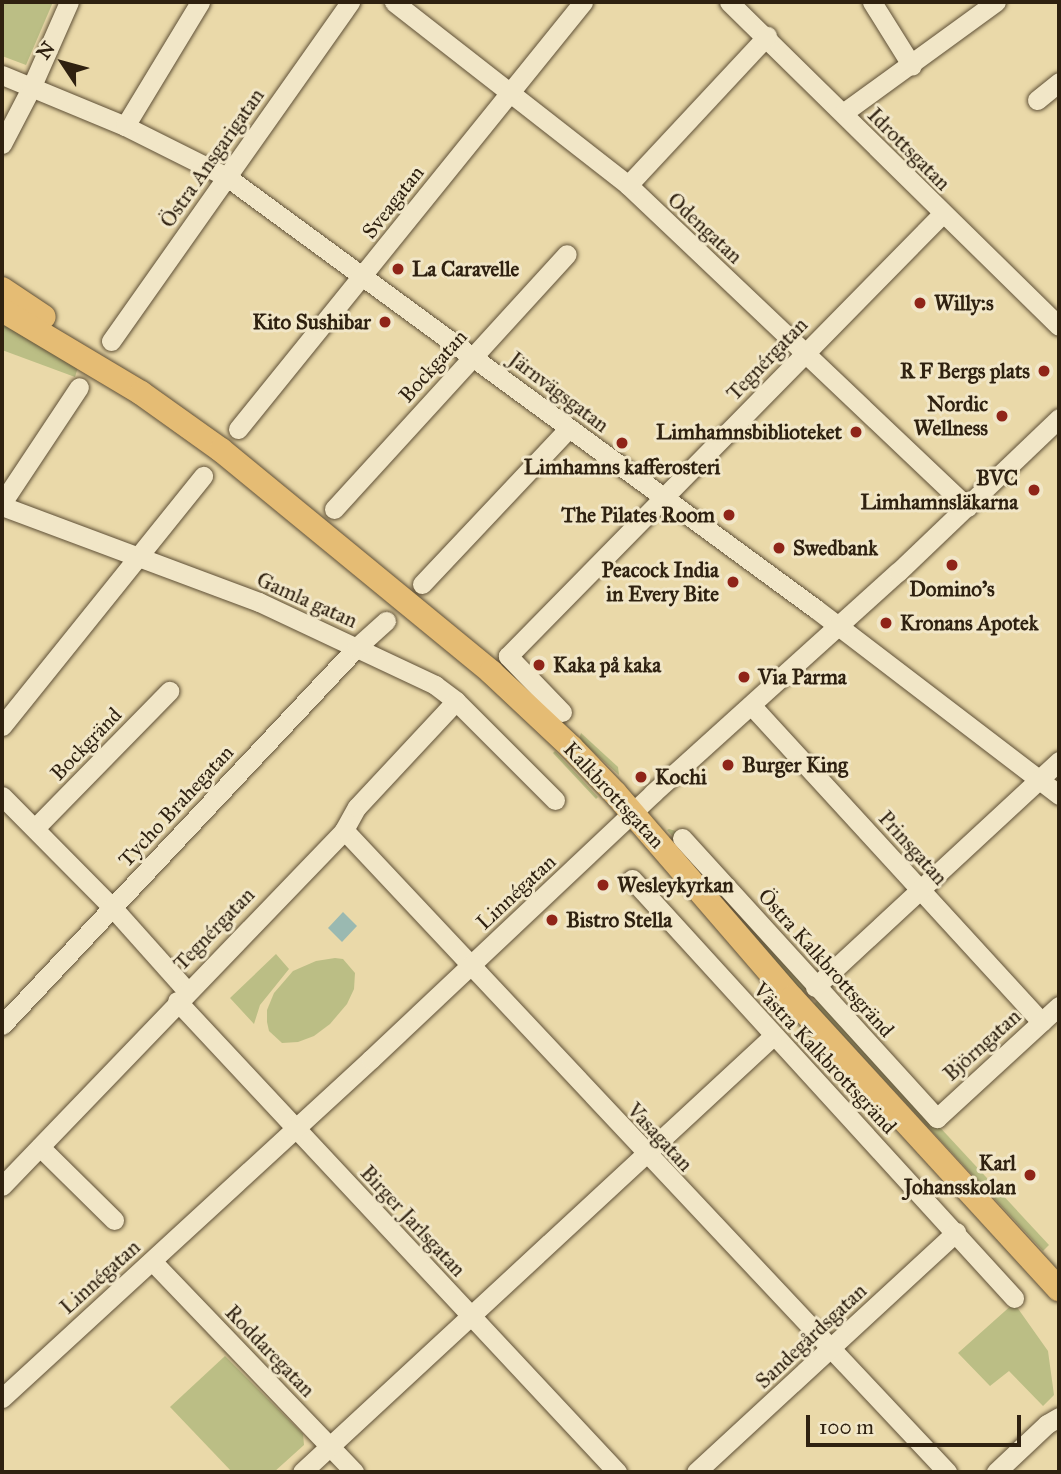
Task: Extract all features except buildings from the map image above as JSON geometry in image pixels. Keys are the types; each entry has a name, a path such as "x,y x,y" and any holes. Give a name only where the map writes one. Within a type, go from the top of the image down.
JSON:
{"main road":[{"name":"Kalkbrottsgatan","path":"2,289 99,354 141,393"},
{"name":"Kalkbrottsgatan","path":"2,310 141,393 221,450 491,672 571,747 633,813 792,998 1059,1289"}],"street":[{"path":"2,144 31,88 69,2"},
{"path":"125,126 200,2"},
{"name":"Östra Ansgarigatan","path":"111,341 351,2"},
{"name":"Odengatan","path":"394,2 628,185 967,507"},
{"name":"Sveagatan","path":"238,429 583,2"},
{"name":"Idrottsgatan","path":"729,2 767,36 942,214 1059,326"},
{"path":"872,2 912,66"},
{"path":"842,113 912,66 996,2"},
{"path":"628,185 767,36"},
{"name":"Järnvägsgatan","path":"2,75 125,126 227,177 365,275 838,626 1059,795"},
{"path":"1037,100 1059,82"},
{"name":"Tegnérgatan","path":"562,712 508,656 942,214"},
{"name":"Bockgatan","path":"334,509 567,254"},
{"path":"2,505 79,387"},
{"name":"Linnégatan","path":"2,1398 967,507 1059,418"},
{"path":"422,584 569,428"},
{"path":"2,726 203,477"},
{"name":"Gamla gatan","path":"2,505 259,602 435,685 456,701 555,800"},
{"name":"Tycho Brahegatan","path":"2,1025 357,647 386,621"},
{"name":"Bockgränd","path":"36,828 169,691"},
{"name":"Tegnérgatan","path":"2,1186 344,830 357,807 456,701"},
{"name":"Prinsgatan","path":"751,705 1041,1022"},
{"path":"815,987 1059,761"},
{"name":"Birger Jarlsgatan","path":"2,796 113,907 182,996 296,1128 617,1472"},
{"name":"Vasagatan","path":"344,830 830,1351 947,1472"},
{"name":"Östra Kalkbrottsgränd","path":"682,838 937,1118"},
{"name":"Västra Kalkbrottsgränd","path":"632,879 773,1037 956,1232 1014,1298"},
{"name":"Björngatan","path":"937,1118 1059,1006"},
{"path":"302,1472 773,1037"},
{"path":"40,1147 114,1220"},
{"name":"Sandegårdsgatan","path":"696,1472 956,1232"},
{"name":"Roddaregatan","path":"152,1261 354,1472"},
{"path":"996,1472 1059,1416"}],"green space":[{"path":"2,2 53,2 26,65 2,56"},
{"path":"2,318 78,367 75,377 2,350"},
{"path":"581,733 618,767 619,775 579,739"},
{"path":"555,751 598,797 596,799 553,753"},
{"path":"667,830 679,832 810,987 803,993 765,950 712,880"},
{"path":"276,954 289,969 260,1005 254,1024 230,998"},
{"path":"343,959 355,973 354,989 347,1004 330,1024 314,1036 298,1042 282,1043 269,1031 267,1022 267,1010 274,993 293,971 316,961"},
{"path":"820,998 1049,1245 1043,1251 814,1004"},
{"path":"1014,1303 1048,1351 1054,1395 1043,1406 1009,1371 990,1386 958,1353"},
{"path":"225,1356 303,1434 304,1445 274,1472 232,1472 170,1407"}],"water":[{"path":"343,912 357,926 342,942 328,928"}],"place":[{"name":"La Caravelle","path":"398,269"},
{"name":"Willy:s","path":"920,303"},
{"name":"Kito Sushibar","path":"385,322"},
{"name":"R F Bergs plats","path":"1044,371"},
{"name":"Nordic Wellness","path":"1002,416"},
{"name":"Limhamnsbiblioteket","path":"856,432"},
{"name":"Limhamns kafferosteri","path":"622,443"},
{"name":"BVC Limhamnsläkarna","path":"1034,490"},
{"name":"The Pilates Room","path":"729,515"},
{"name":"Swedbank","path":"779,548"},
{"name":"Domino's","path":"952,565"},
{"name":"Peacock India in Every Bite","path":"733,582"},
{"name":"Kronans Apotek","path":"886,623"},
{"name":"Kaka på kaka","path":"539,665"},
{"name":"Via Parma","path":"744,677"},
{"name":"Burger King","path":"728,765"},
{"name":"Kochi","path":"641,777"},
{"name":"Wesleykyrkan","path":"603,885"},
{"name":"Bistro Stella","path":"552,920"},
{"name":"Karl Johansskolan","path":"1030,1175"}]}
